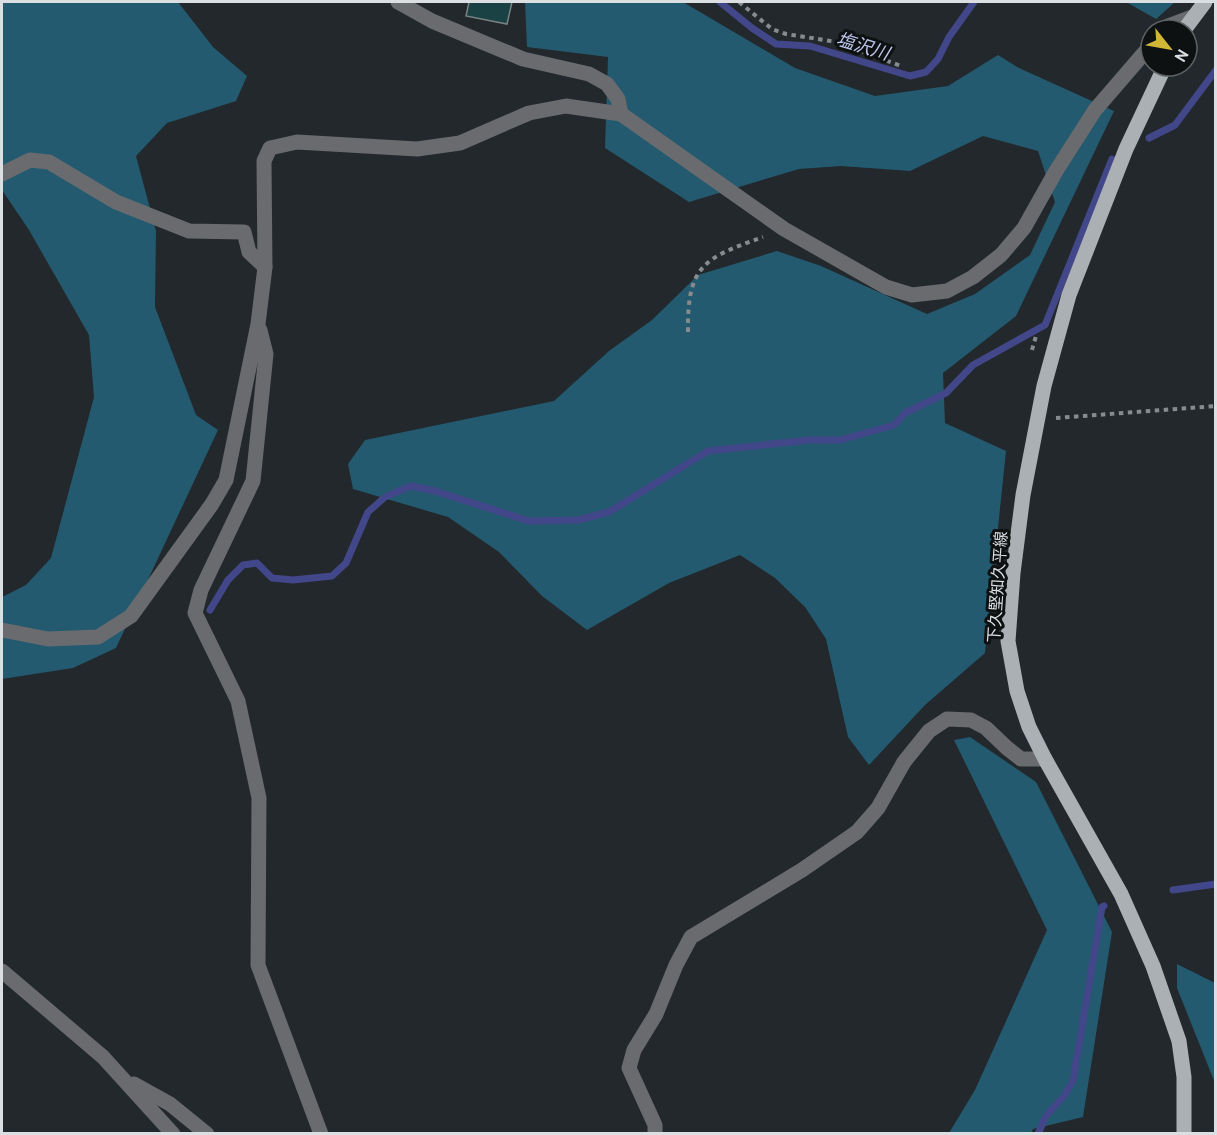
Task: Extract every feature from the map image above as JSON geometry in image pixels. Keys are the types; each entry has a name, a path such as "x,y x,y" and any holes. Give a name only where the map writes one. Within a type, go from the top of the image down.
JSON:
{"main road":[{"path":"1193,18 1205,2"},
{"name":"下久堅知久平線","path":"1159,78 1126,148 1069,295 1044,386 1022,506 1013,573 1008,641 1017,691 1029,727 1121,894 1153,966 1179,1041 1184,1077 1184,1134"}],"street":[{"path":"398,2 432,21 523,59 589,74 608,84 618,99 621,114"},
{"path":"2,630 48,639 98,637 131,616 212,504 226,480 258,324 265,267 264,161 270,148 297,142 417,148 460,143 529,113 566,106 621,114 784,230 886,287 912,295 947,291 973,277 1001,255 1024,228 1056,171 1095,110 1139,59"},
{"path":"2,174 30,160 49,162 116,202 189,231 244,232 249,252 265,267"},
{"path":"258,324 266,354 253,481 201,590 195,613 238,701 259,798 258,965 321,1134"},
{"path":"655,1134 655,1125 629,1068 634,1050 656,1014 676,964 692,938 802,870 857,832 878,808 904,762 922,738 929,730 947,719 971,720 986,728 1021,759 1045,759"},
{"path":"2,971 103,1057 173,1134"},
{"path":"123,1079 170,1104 207,1134"}],"path":[{"path":"739,2 772,29 786,34 837,42 901,66"},
{"path":"688,332 692,287 705,264 723,252 784,230"},
{"path":"1032,350 1035,338"},
{"path":"1037,420 1215,406"}],"shaded area":[{"path":"2,2 178,2 213,47 247,76 236,101 167,123 136,156 156,231 155,307 196,415 218,430 116,648 73,668 2,679 2,597 26,585 51,558 94,397 89,335 29,230 2,190"},
{"path":"525,2 683,2 795,68 875,96 948,86 998,55 1019,68 1114,111 1016,316 943,373 945,423 1006,451 985,653 925,705 869,765 848,737 826,639 805,607 775,578 740,555 669,583 587,630 542,596 499,552 448,517 353,489 348,464 365,440 554,401 609,351 652,320 698,275 777,251 821,266 927,314 975,294 1030,255 1055,202 1038,151 983,136 910,171 841,166 799,169 689,202 605,148 608,57 527,47"},
{"path":"1126,2 1175,2 1154,18"},
{"path":"970,737 1036,782 1112,932 1083,1117 1033,1129 1031,1133 949,1133 975,1090 1047,930 954,740"},
{"path":"1177,964 1215,983 1215,1083 1177,988"}],"building":[{"path":"469,2 512,2 507,24 466,16"}],"waterway":[{"name":"塩沢川","path":"720,2 776,44 810,46 910,76 926,72 938,59 949,37 974,2"},
{"path":"1149,138 1175,125 1216,70"},
{"path":"210,610 228,580 243,565 257,563 272,578 293,580 332,576 346,563 368,512 385,497 411,486 435,491 529,521 578,520 609,512 708,451 809,440 840,440 894,425 905,413 946,393 973,365 1045,325 1112,159"},
{"path":"1173,890 1216,884"},
{"path":"1038,1134 1046,1116 1064,1096 1073,1081 1104,906"}]}
